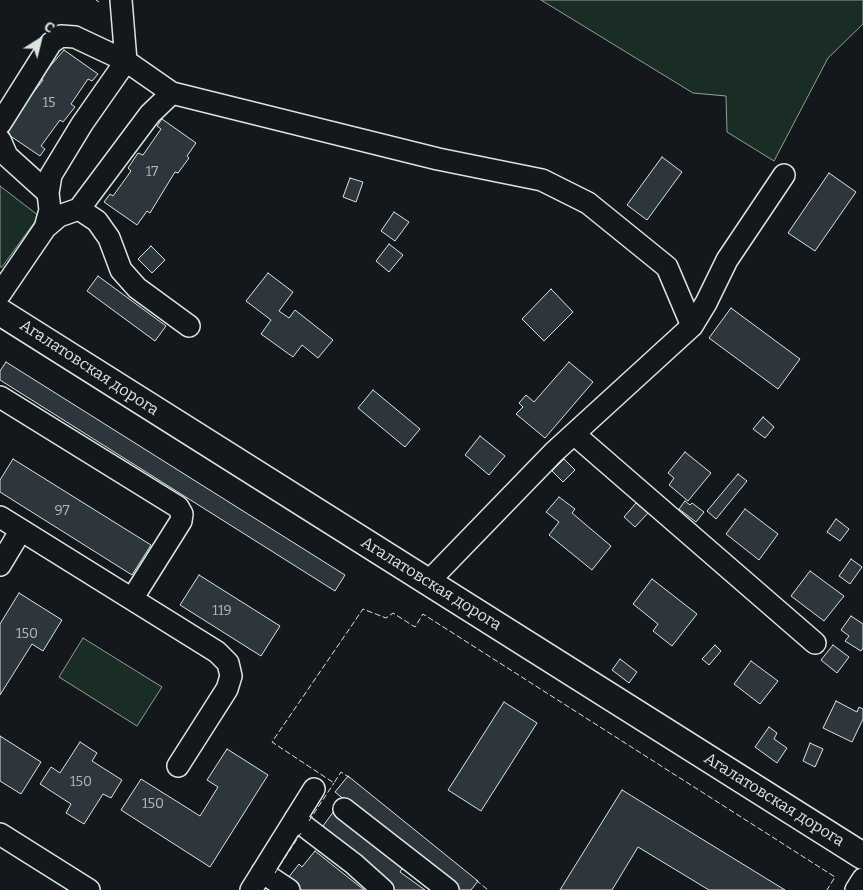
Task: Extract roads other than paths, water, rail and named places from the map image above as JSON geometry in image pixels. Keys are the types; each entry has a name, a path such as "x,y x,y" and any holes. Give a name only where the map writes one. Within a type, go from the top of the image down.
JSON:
{"main road":[{"name":"Агалатовская дорога","path":"0,312 863,856"}],"street":[{"path":"46,228 50,210 48,193 51,176 82,124 126,61 121,0"},
{"path":"0,124 51,44 61,36 75,37 126,61 172,93 438,159 542,180 588,202 667,267 692,326"},
{"path":"0,294 46,228 60,216 79,209 150,114 172,93"},
{"path":"0,140 7,156 48,193"},
{"path":"428,582 574,434 692,326 706,303 727,260 784,175"},
{"path":"79,209 97,221 109,238 121,270 137,288 189,326"},
{"path":"0,397 178,507 182,514 181,521 132,599"},
{"path":"574,434 816,643"},
{"path":"0,517 217,652 228,662 232,676 227,689 178,766"},
{"path":"0,565 22,530"},
{"path":"290,890 256,881 314,789"},
{"path":"344,809 448,890"},
{"path":"294,820 354,864 383,890"},
{"path":"0,834 89,890"},
{"path":"856,890 863,879"}]}
